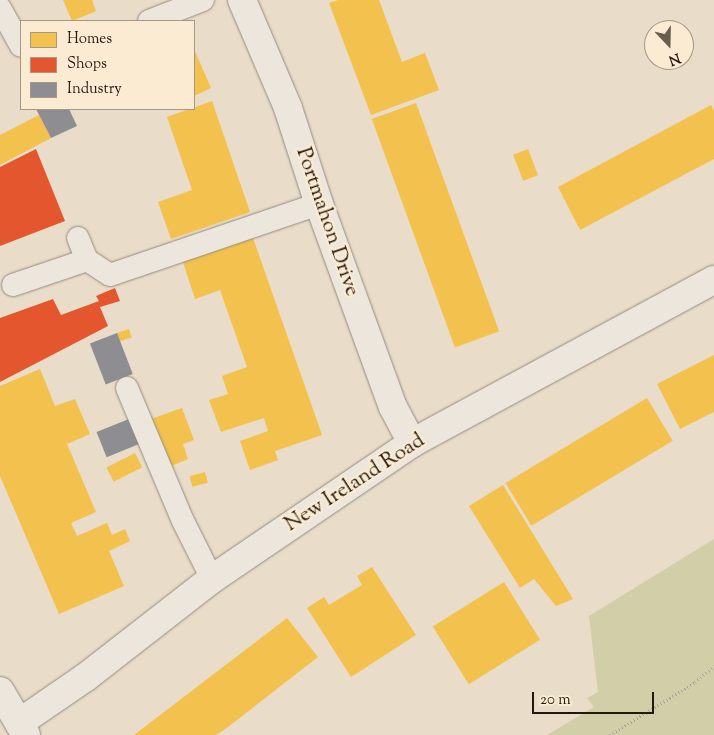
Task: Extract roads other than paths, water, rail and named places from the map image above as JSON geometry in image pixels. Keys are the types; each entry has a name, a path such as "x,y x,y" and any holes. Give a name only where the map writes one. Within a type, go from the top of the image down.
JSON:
{"street":[{"name":"Portmahon Drive","path":"242,0 288,108 319,204 393,407 412,443"},
{"name":"New Ireland Road","path":"23,729 86,676 212,578 412,443 714,280"},
{"path":"0,691 23,729"}],"lane":[{"path":"152,20 203,0"},
{"path":"0,8 20,44"},
{"path":"78,238 87,260 110,275 319,204"},
{"path":"13,285 87,260"},
{"path":"127,388 182,521 212,578"}]}
